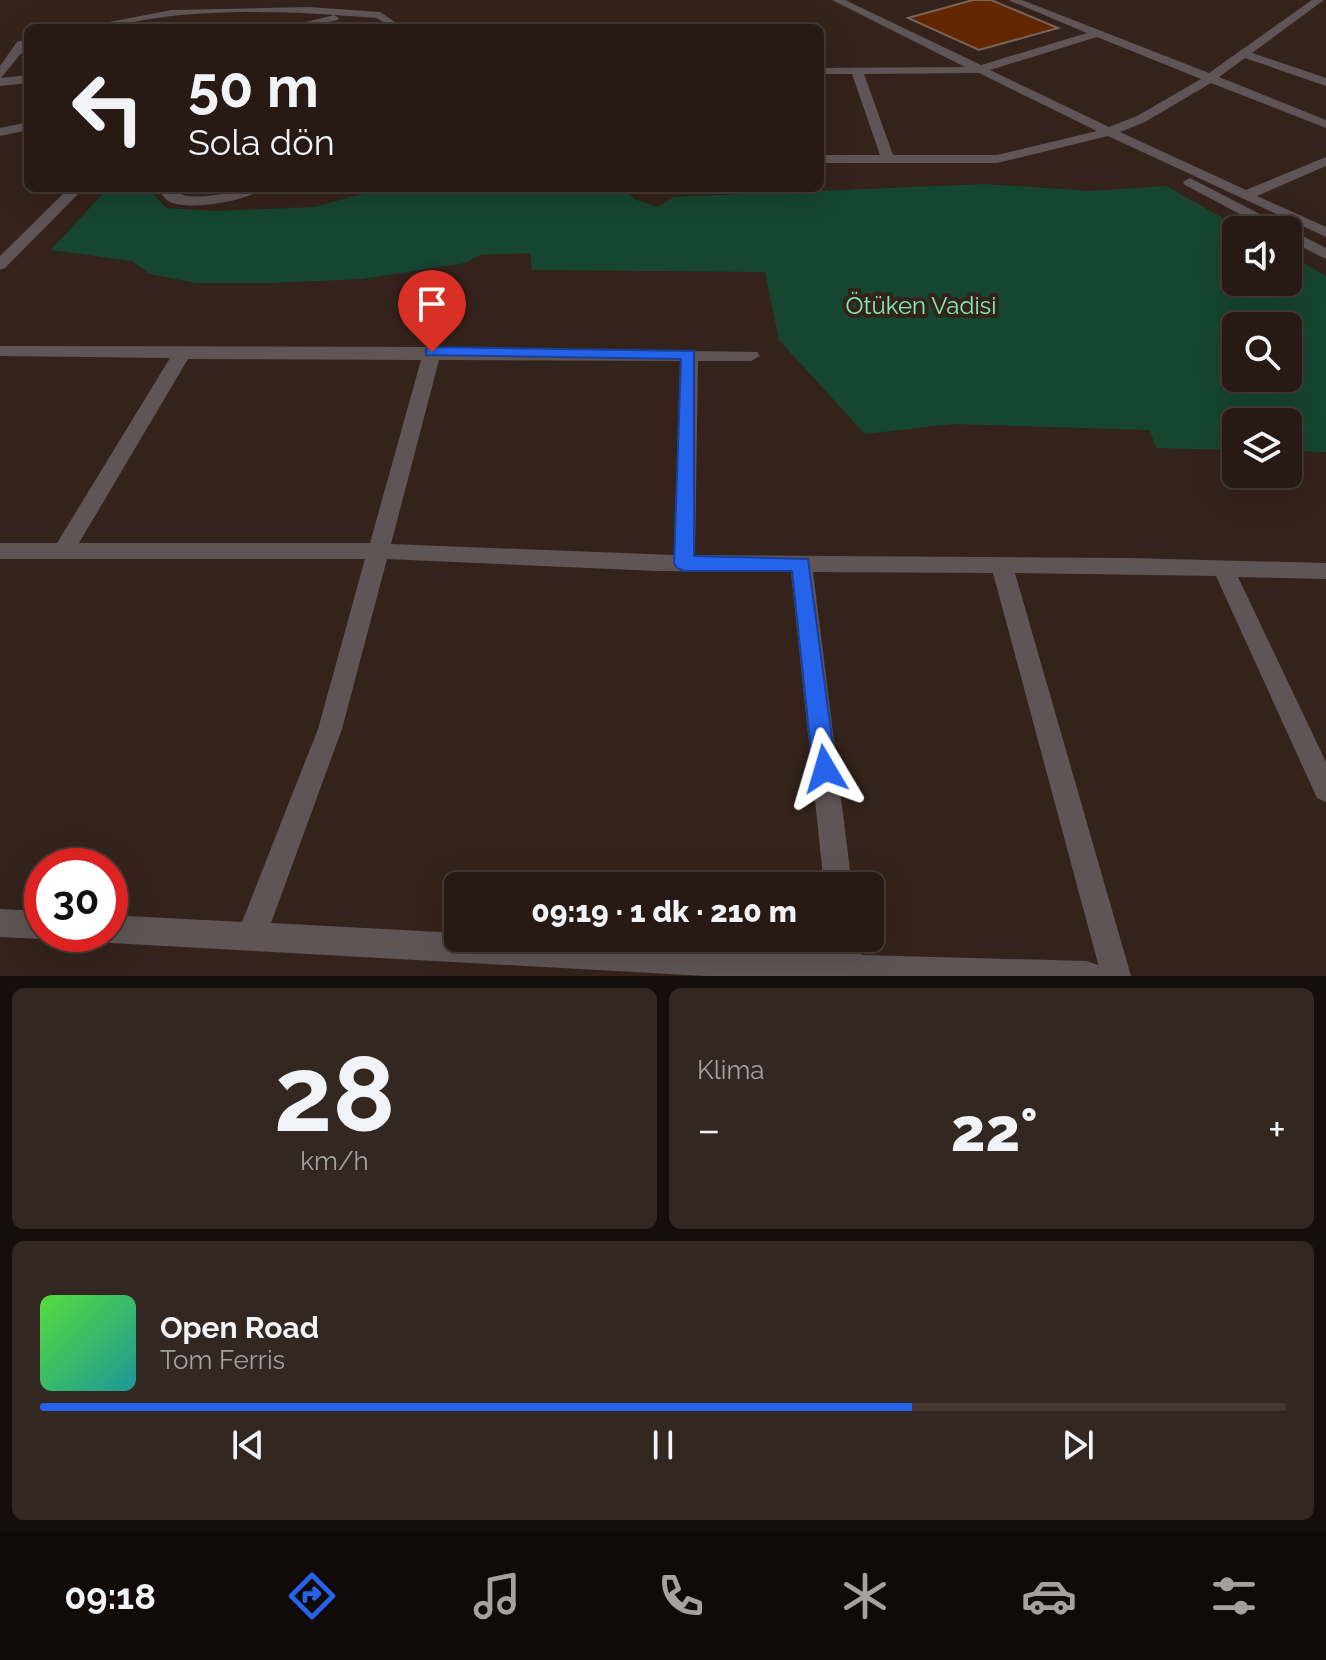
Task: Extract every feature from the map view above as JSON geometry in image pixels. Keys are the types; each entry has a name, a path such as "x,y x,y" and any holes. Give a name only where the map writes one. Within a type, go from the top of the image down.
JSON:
{"street":[{"path":"837,0 978,70 1326,233"},
{"path":"1013,0 1326,124"},
{"path":"824,159 997,159 1109,132 1141,119 1210,78 1319,0"},
{"path":"107,24 172,13 309,10 361,13 385,17 394,24"},
{"path":"307,24 361,13"},
{"path":"824,71 978,70 1095,34"},
{"path":"0,75 24,43"},
{"path":"1244,54 1326,82"},
{"path":"857,71 888,160"},
{"path":"0,82 24,79"},
{"path":"0,132 24,127"},
{"path":"1109,132 1137,155 1254,216"},
{"path":"1247,195 1326,161"},
{"path":"0,265 73,192"},
{"path":"167,192 173,199 185,201 216,199 242,192"},
{"path":"1302,241 1326,254"},
{"path":"0,351 181,355 432,352 751,356"},
{"path":"251,937 330,729 432,352"},
{"path":"62,553 181,355"},
{"path":"684,563 689,355"},
{"path":"0,551 380,551 684,563 1326,571"},
{"path":"801,564 836,872"},
{"path":"1002,565 1116,976"},
{"path":"1223,569 1326,790"},
{"path":"0,923 24,924"},
{"path":"128,930 848,969 1087,976"},
{"path":"846,952 848,969"}],"green space":[{"name":"Ötüken Vadisi","path":"985,184 1090,191 1166,186 1222,218 1222,296 1302,296 1302,262 1326,276 1326,452 1302,451 1302,408 1222,408 1222,450 1156,448 1150,430 953,424 865,434 779,340 765,272 532,270 530,253 480,255 465,263 362,279 196,283 150,274 132,261 51,250 104,192 150,192 167,208 215,211 314,207 370,192 628,192 634,199 658,207 674,197"}],"building":[{"path":"973,0 991,0 1058,28 979,50 908,18"}],"route":[{"path":"432,352 689,355 684,563 801,564 825,769"}]}
